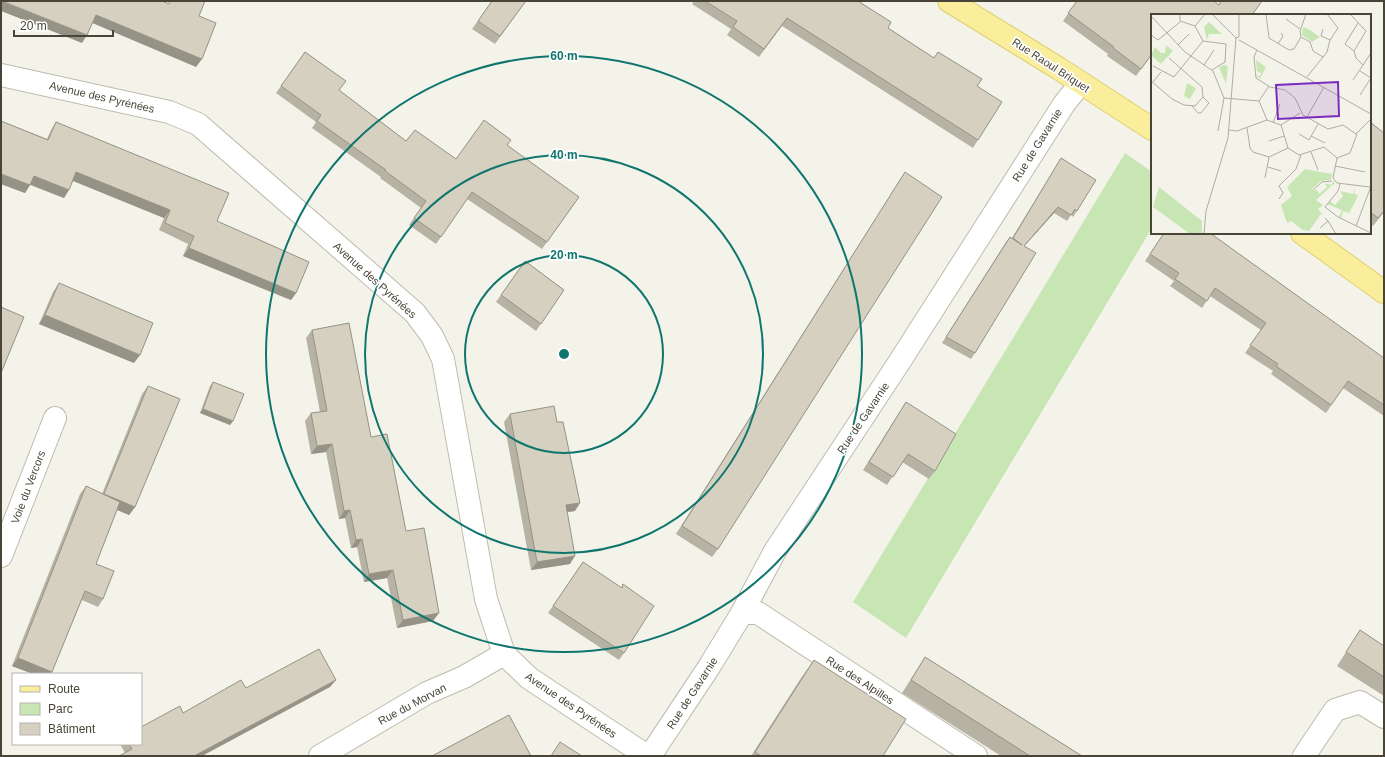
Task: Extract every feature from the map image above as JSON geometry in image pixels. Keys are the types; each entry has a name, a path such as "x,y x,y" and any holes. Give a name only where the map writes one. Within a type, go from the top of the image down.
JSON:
{"main road":[{"name":"Rue Raoul Briquet","path":"949,1 1058,68 1080,84 1151,128"},
{"path":"1303,234 1384,292"}],"street":[{"name":"Avenue des Pyrénées","path":"1,75 169,112 198,124 415,313 432,336 444,359 486,599 504,654 529,678 647,756"},
{"name":"Rue de Gavarnie","path":"650,756 709,667 742,612 775,550 900,361 1064,104 1080,84"},
{"name":"Voie du Vercors","path":"1,556 55,418"},
{"name":"Rue des Alpilles","path":"742,612 758,613 976,756"},
{"name":"Rue du Morvan","path":"320,756 427,693 464,677 504,654"},
{"path":"1304,756 1335,710 1360,702 1384,716"}],"green space":[{"path":"1125,153 1151,171 1151,230 906,638 853,602"}],"building":[{"path":"2,1 162,1 169,4 170,1 205,1 199,16 216,23 202,59 96,15 87,35"},
{"path":"492,1 526,1 500,36 478,21"},
{"path":"705,1 858,1 891,22 888,28 934,58 938,52 982,79 977,86 1002,102 978,140 787,18 764,49 733,27 737,21"},
{"path":"1077,1 1214,1 1219,5 1221,1 1262,1 1253,14 1151,14 1151,55 1141,69 1068,13"},
{"path":"305,52 346,81 339,90 406,141 415,130 456,159 484,120 511,140 507,145 579,197 547,242 472,192 441,237 414,218 426,201 385,171 386,170 317,121 321,115 281,86"},
{"path":"1,121 48,140 56,122 229,193 217,221 309,262 296,293 189,248 194,236 165,223 170,210 76,172 69,190 34,176 30,185 1,174"},
{"path":"1371,123 1384,133 1384,211 1378,218 1371,213"},
{"path":"1061,158 1096,180 1077,211 1075,209 1071,215 1058,207 1024,246 1036,253 975,353 946,337 1010,237 1022,245 1013,238"},
{"path":"905,172 942,197 718,549 682,526"},
{"path":"1163,234 1211,234 1384,358 1384,405 1348,381 1331,405 1276,366 1278,364 1250,345 1266,323 1215,288 1207,301 1175,279 1179,273 1150,254"},
{"path":"525,261 564,290 541,324 501,295"},
{"path":"59,283 153,323 140,355 45,315"},
{"path":"1,307 24,317 1,373"},
{"path":"349,323 371,437 387,434 406,531 424,528 439,613 403,620 393,570 369,574 362,539 356,540 350,510 344,511 332,444 317,446 311,413 327,411 312,330"},
{"path":"213,382 244,394 233,421 203,409"},
{"path":"148,386 180,399 135,507 104,494"},
{"path":"906,402 956,434 935,471 908,454 893,477 869,462"},
{"path":"554,406 557,422 563,422 580,503 566,505 575,556 537,562 510,414"},
{"path":"86,486 120,502 96,564 114,571 103,599 85,591 52,672 18,658"},
{"path":"583,562 622,588 623,584 654,606 624,653 553,606"},
{"path":"1360,630 1384,646 1384,677 1346,652"},
{"path":"319,649 336,680 194,756 119,756 132,749 130,745 142,745 142,726 180,706 183,713 241,680 246,688"},
{"path":"925,657 1082,756 1030,756 911,680"},
{"path":"814,660 906,719 883,756 761,756 755,752"},
{"path":"509,715 531,756 432,756"},
{"path":"560,742 582,756 551,756"}]}
